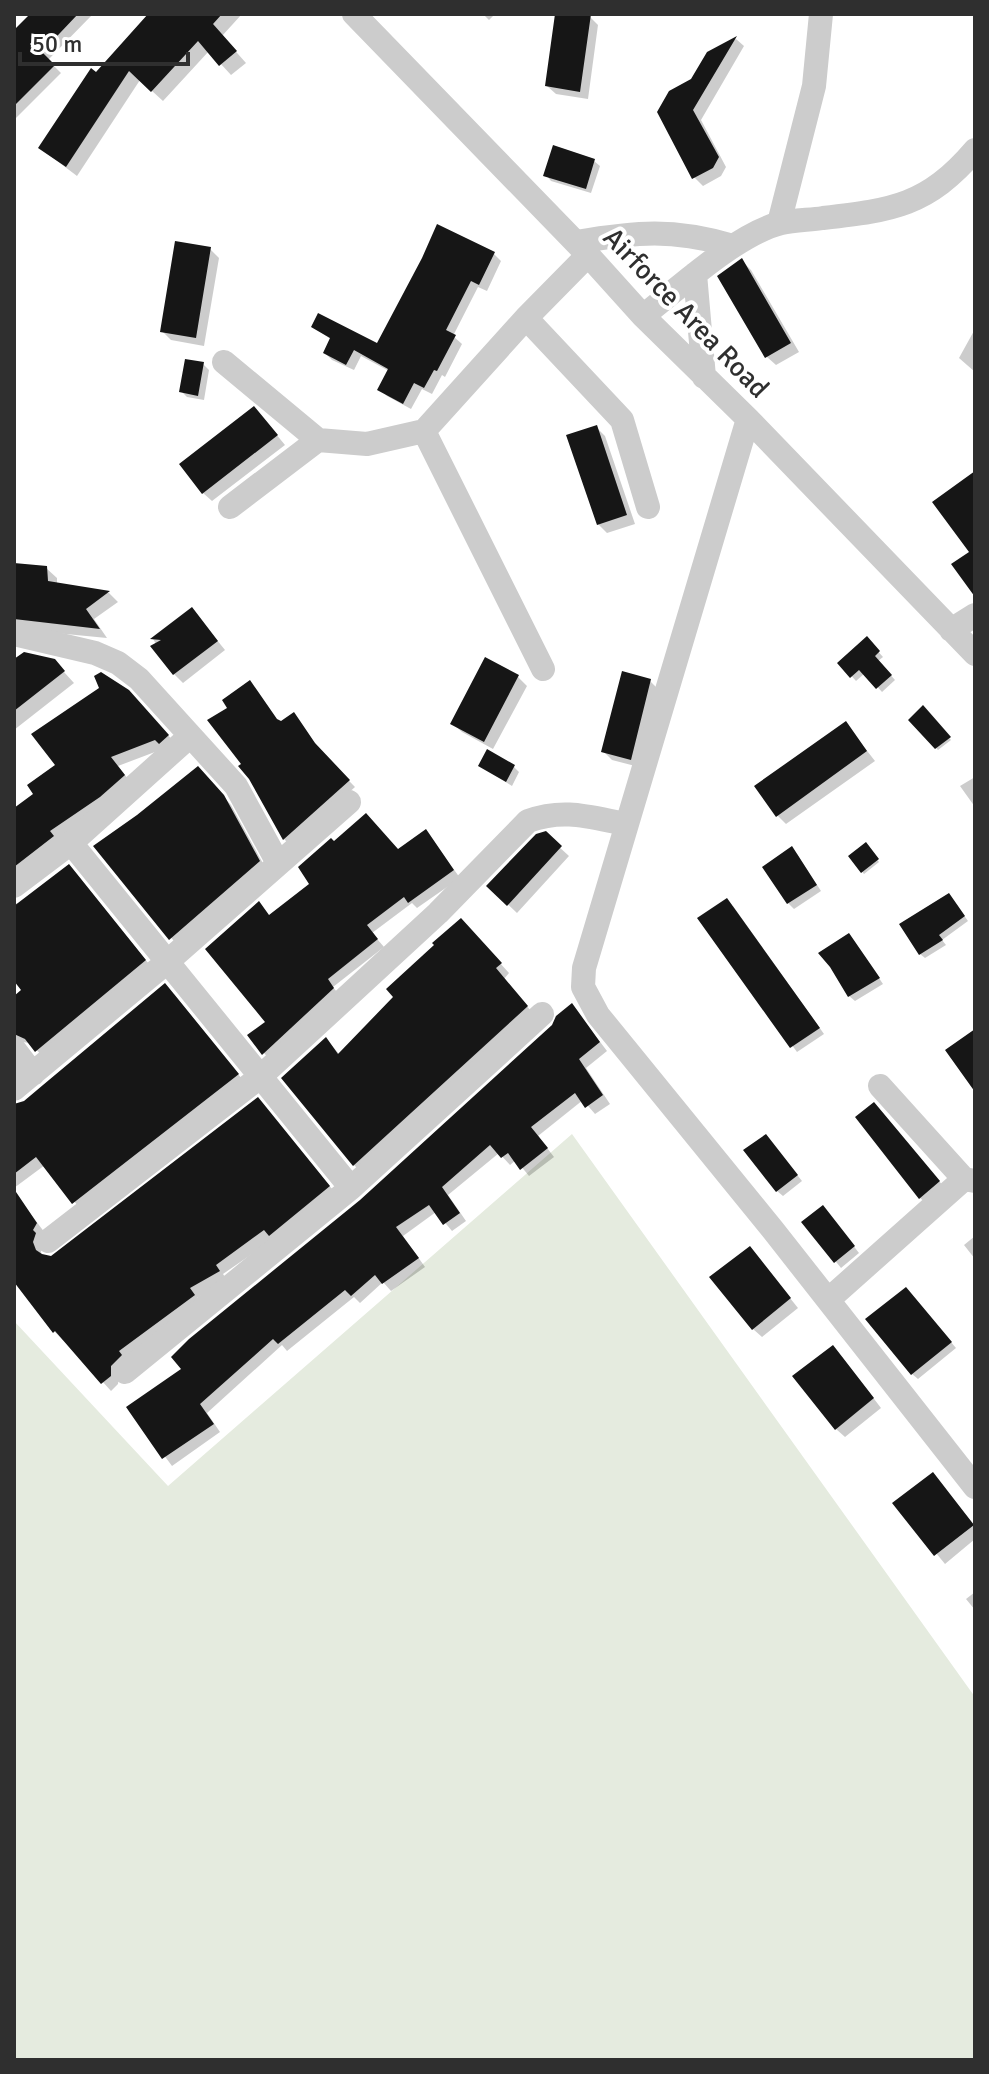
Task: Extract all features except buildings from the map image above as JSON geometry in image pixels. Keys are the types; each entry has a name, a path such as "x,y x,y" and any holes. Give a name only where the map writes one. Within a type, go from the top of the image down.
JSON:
{"street":[{"name":"Airforce Area Road","path":"354,14 582,248 643,316 748,419 975,654"},
{"path":"779,223 814,86 821,14"},
{"path":"643,316 733,246 779,223 902,206 926,195 958,170 975,150"},
{"path":"224,362 318,440 367,444 424,431 526,318 582,248 635,233 669,232 733,246"},
{"path":"695,274 704,377"},
{"path":"526,318 622,420 648,507"},
{"path":"748,419 584,968 583,987 598,1015 975,1487"},
{"path":"424,431 543,669"},
{"path":"230,507 318,440"},
{"path":"951,630 975,615"},
{"path":"14,634 95,653 118,663 139,679 236,786 278,863"},
{"path":"14,886 71,843 189,737"},
{"path":"14,1089 167,962 349,802"},
{"path":"48,1241 260,1077 438,913 528,821 548,814 570,813 626,824"},
{"path":"71,843 351,1188"},
{"path":"125,1372 351,1188 542,1014"},
{"path":"14,1049 33,1074"},
{"path":"828,1300 969,1180 880,1086"}],"shaded area":[{"path":"572,1134 975,1697 975,2060 14,2060 14,1321 168,1486"}]}
